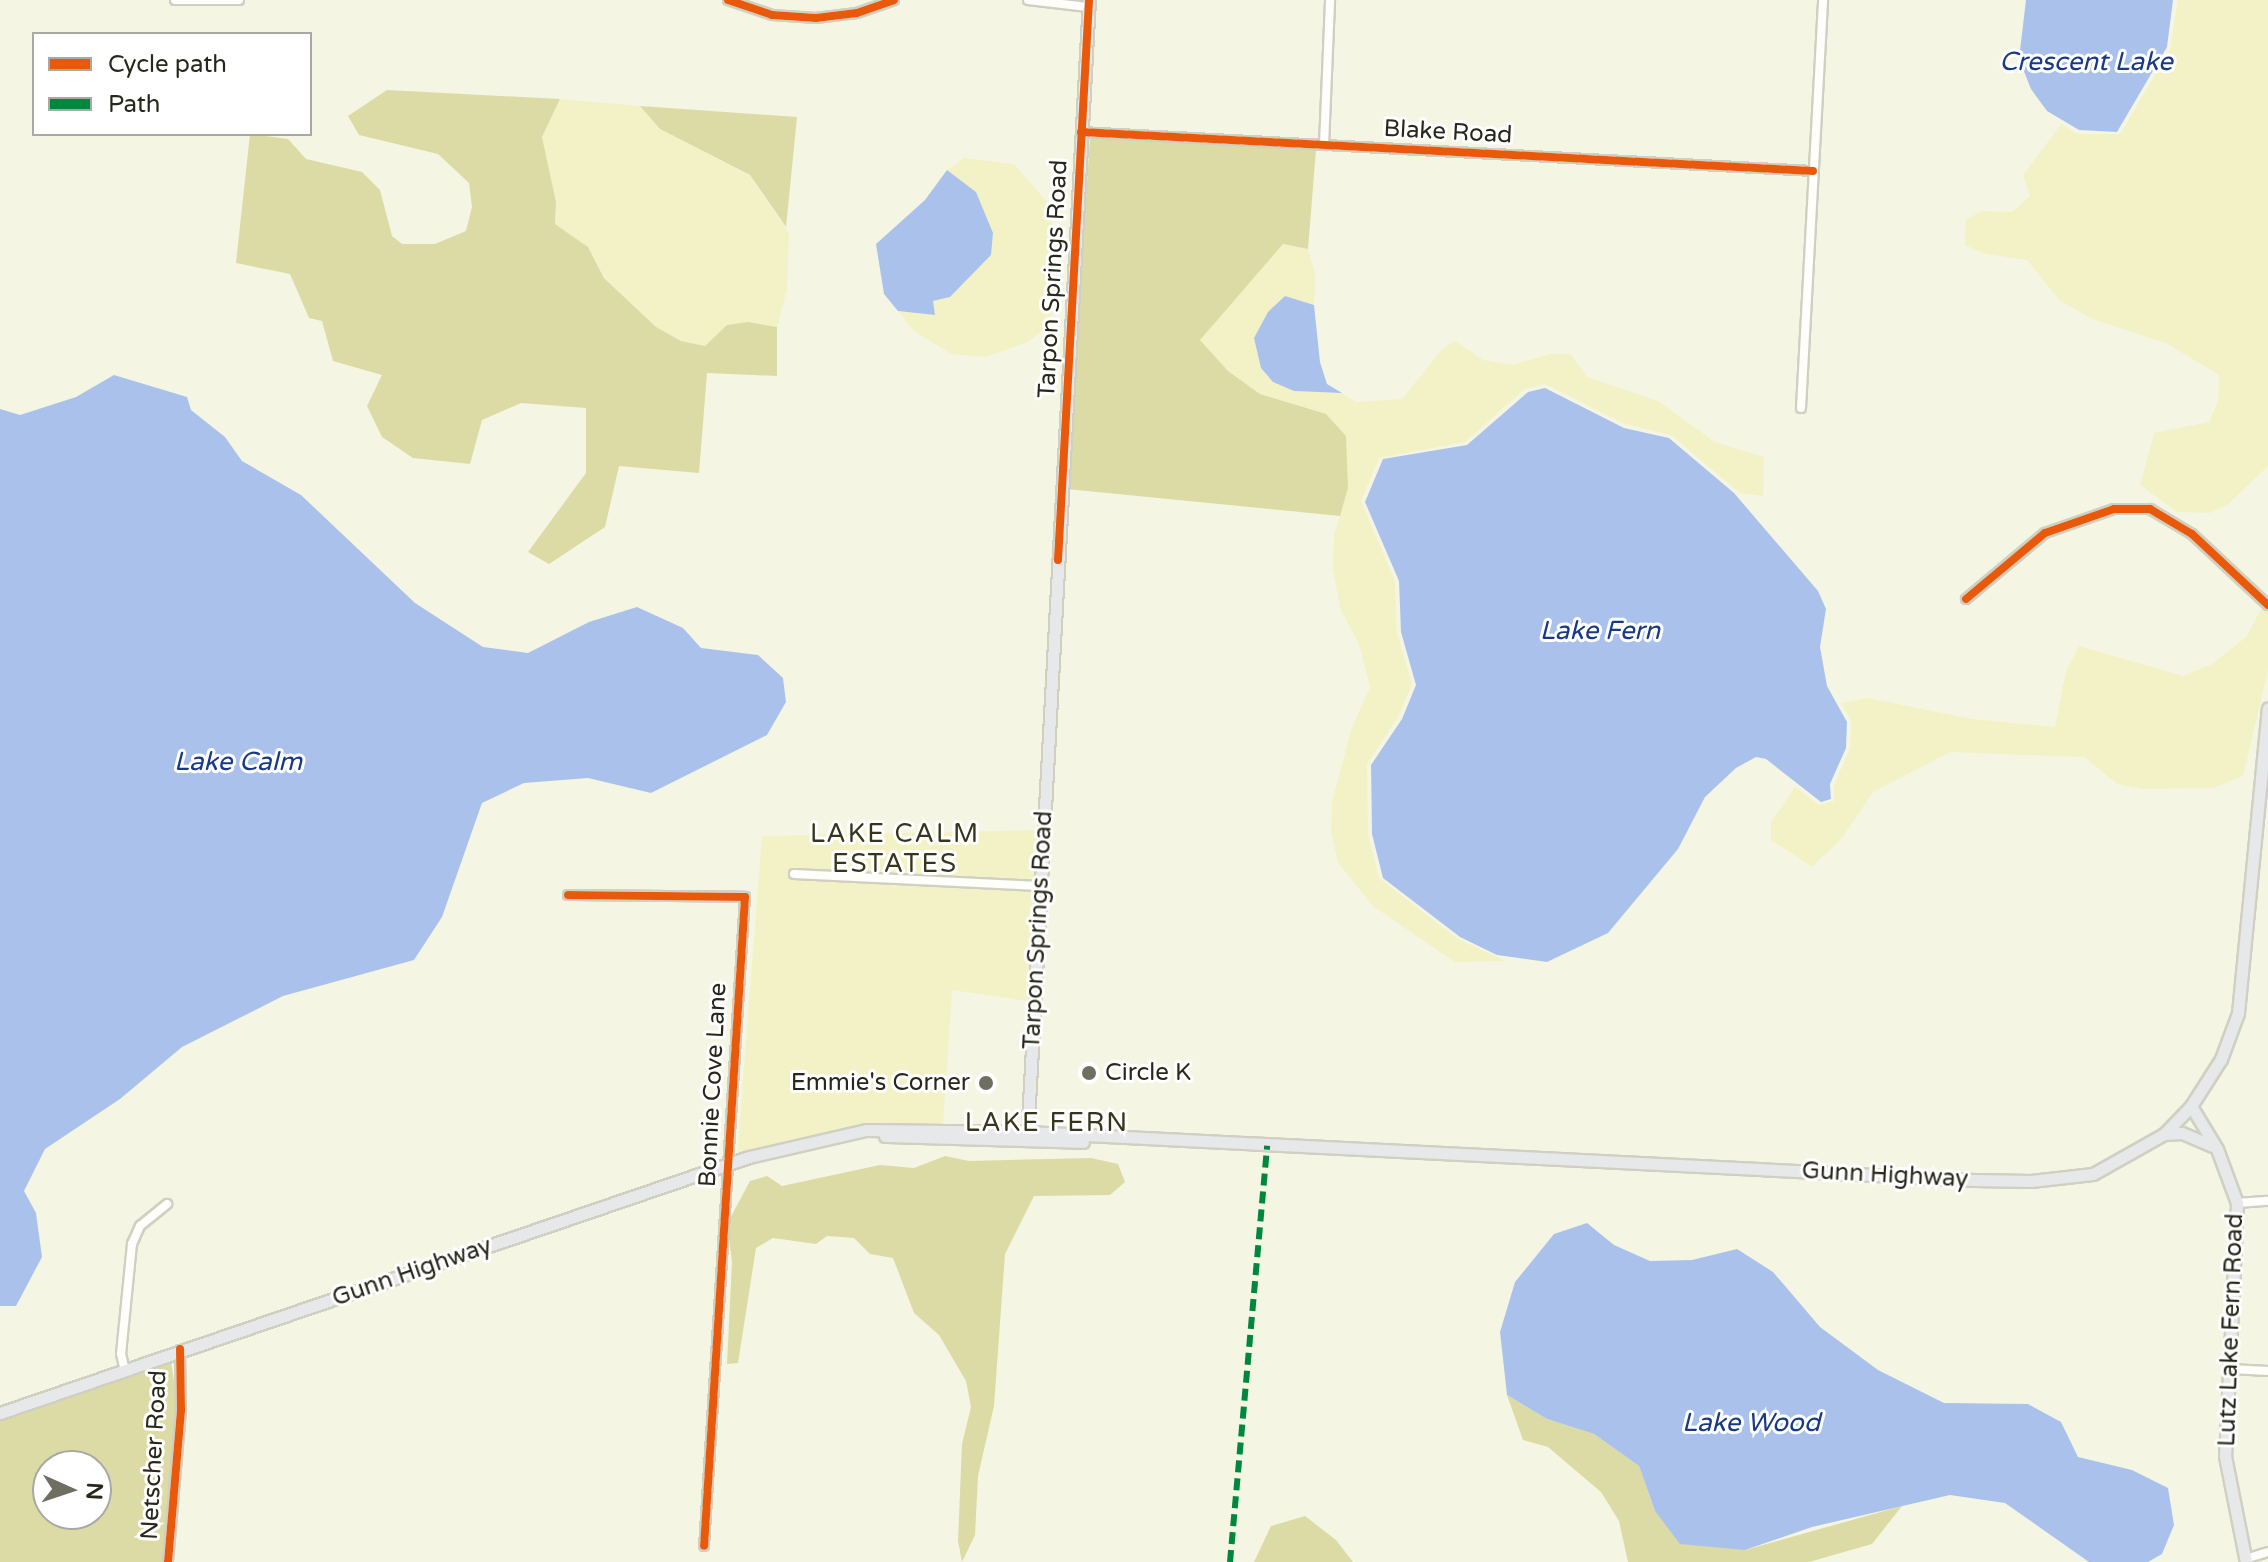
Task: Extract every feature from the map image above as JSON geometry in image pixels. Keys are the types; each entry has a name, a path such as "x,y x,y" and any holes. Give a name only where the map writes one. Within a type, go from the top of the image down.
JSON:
{"main road":[{"name":"Tarpon Springs Road","path":"1027,1136 1088,4"},
{"name":"Gunn Highway","path":"0,1413 726,1165 826,1138 1027,1136 1144,1140 2031,1181 2093,1174 2164,1134 2191,1106 2221,1059 2238,1013 2268,708"},
{"name":"Lutz Lake Fern Road","path":"2191,1106 2217,1149 2237,1203 2225,1456 2245,1561"},
{"path":"2164,1134 2199,1138 2217,1149"}],"street":[{"path":"175,0 239,0"},
{"path":"728,0 772,15 816,18 857,13 894,0"},
{"path":"1028,0 1088,4"},
{"path":"1324,145 1330,0"},
{"path":"1801,408 1823,0"},
{"name":"Blake Road","path":"1081,132 1813,171"},
{"path":"1966,599 2045,533 2114,509 2150,509 2192,534 2268,605"},
{"path":"794,874 1040,886"},
{"name":"Bonnie Cove Lane","path":"568,895 745,897 726,1165 726,1252 704,1546"},
{"path":"2237,1203 2268,1201"},
{"path":"125,1371 121,1354 132,1244 140,1226 167,1204"},
{"name":"Netscher Road","path":"168,1562 181,1410 180,1349"},
{"path":"2230,1369 2268,1371"},
{"path":"2245,1561 2268,1552"}],"green space":[{"path":"2178,0 2268,0 2268,466 2227,505 2210,513 2177,512 2140,485 2154,433 2209,422 2218,401 2219,375 2166,343 2092,319 2059,300 2027,260 1986,254 1965,245 1966,219 1983,211 2012,212 2030,196 2023,175 2061,124 2078,134 2120,134 2170,49"},
{"path":"560,99 640,106 660,129 750,176 789,233 787,289 777,327 748,322 705,346 681,341 656,327 604,277 588,247 555,224 556,202 542,137"},
{"path":"964,158 1014,164 1050,205 1059,287 1049,325 1028,342 985,357 951,354 914,331 898,311 934,315 933,301 950,297 991,255 976,192 947,170"},
{"path":"1283,244 1308,249 1315,275 1314,305 1285,296 1273,381 1294,391 1342,393 1356,402 1402,399 1442,349 1455,341 1483,360 1512,365 1550,354 1571,354 1587,377 1658,401 1715,442 1764,457 1763,496 1740,493 1671,435 1625,424 1545,384 1525,389 1465,442 1379,458 1361,501 1395,581 1397,633 1412,684 1398,717 1367,764 1368,834 1379,878 1458,939 1506,961 1455,962 1374,907 1338,863 1331,832 1332,802 1351,730 1370,687 1359,644 1340,608 1333,569 1334,535 1348,488 1326,414 1260,394 1228,371 1199,340"},
{"path":"2262,607 2268,612 2268,670 2243,776 2213,788 2142,789 2117,784 2084,757 1950,752 1873,792 1842,838 1812,867 1771,840 1771,822 1795,787 1819,805 1834,801 1834,785 1850,748 1851,721 1841,703 1868,698 1972,719 2055,727 2066,671 2079,646 2183,676 2212,664 2247,636"},
{"path":"1038,830 1036,882 789,870 789,879 1035,890 1029,1001 952,990 943,1124 846,1128 737,1157 762,836"}],"shaded area":[{"path":"387,90 560,99 542,137 556,202 555,224 588,247 604,278 656,327 681,341 705,346 727,325 748,322 777,327 777,376 707,373 699,473 619,466 605,527 549,564 528,552 586,473 586,408 521,403 482,420 470,464 413,458 382,437 367,406 382,375 333,361 322,321 309,318 290,274 236,263 250,136 288,139 306,159 362,172 380,190 392,236 402,244 435,244 466,231 472,207 469,183 438,154 359,135 348,116"},
{"path":"640,106 797,117 786,227 750,175 660,129"},
{"path":"1090,137 1316,150 1308,249 1283,244 1200,340 1228,371 1260,394 1326,414 1346,436 1348,488 1340,516 1067,489"},
{"path":"945,1156 969,1161 1091,1158 1118,1164 1125,1182 1110,1195 1034,1196 1005,1254 994,1406 978,1476 975,1535 962,1562 958,1541 962,1444 971,1407 966,1381 939,1335 914,1313 893,1258 870,1254 854,1238 827,1236 816,1244 773,1238 756,1248 738,1363 727,1364 732,1262 727,1224 750,1181 767,1176 782,1186 880,1165 914,1168"},
{"path":"171,1362 181,1427 172,1562 0,1562 0,1420"},
{"path":"1507,1395 1547,1419 1594,1434 1639,1466 1655,1511 1745,1550 1902,1506 1872,1544 1809,1562 1628,1562 1619,1521 1601,1492 1548,1447 1523,1440"},
{"path":"1305,1516 1336,1540 1353,1562 1254,1562 1271,1526"}],"water":[{"name":"Crescent Lake","path":"2026,0 2173,0 2167,47 2117,132 2079,130 2047,111 2031,89 2019,59"},
{"path":"947,170 976,192 993,233 991,255 950,297 933,301 935,315 898,311 884,294 876,244 925,200"},
{"path":"1285,296 1314,305 1320,362 1327,384 1342,393 1294,391 1273,382 1261,368 1254,338 1268,312"},
{"name":"Lake Calm","path":"114,375 187,397 191,410 225,437 242,461 301,495 415,603 483,647 528,653 589,622 637,607 683,628 701,648 758,655 783,678 786,702 767,735 651,793 588,778 524,783 482,803 442,917 414,960 283,996 182,1047 120,1099 45,1149 24,1191 36,1213 42,1257 16,1306 0,1306 0,409 20,415 76,397"},
{"name":"Lake Fern","path":"1545,388 1624,428 1669,438 1734,493 1818,591 1826,609 1820,647 1827,686 1847,722 1846,748 1830,784 1831,799 1821,802 1766,759 1756,757 1736,768 1705,797 1678,849 1608,933 1547,962 1497,955 1460,937 1383,878 1372,834 1371,765 1402,719 1416,685 1401,632 1399,581 1365,502 1383,459 1467,445 1528,392"},
{"name":"Lake Wood","path":"1587,1223 1614,1245 1650,1261 1692,1260 1737,1249 1773,1272 1820,1327 1878,1370 1944,1403 2028,1404 2061,1422 2078,1457 2132,1470 2168,1488 2174,1525 2162,1554 2148,1562 2089,1562 2005,1503 1950,1495 1812,1527 1745,1550 1680,1544 1655,1511 1639,1466 1594,1434 1547,1419 1507,1395 1500,1332 1515,1282 1554,1234"}],"marked path":[{"path":"1230,1562 1267,1146"}],"cycle path":[{"path":"728,0 772,15 816,18 857,13 894,0"},
{"path":"1058,560 1089,0"},
{"path":"1081,132 1813,171"},
{"path":"1966,599 2045,533 2114,509 2150,509 2192,534 2268,605"},
{"path":"568,895 745,897 704,1546"},
{"path":"168,1562 181,1410 180,1349"}],"place":[{"name":"Circle K","path":"1089,1073"},
{"name":"Emmie's Corner","path":"986,1083"}],"district":[{"name":"LAKE CALM ESTATES","path":"895,849"},
{"name":"LAKE FERN","path":"1047,1123"}]}
